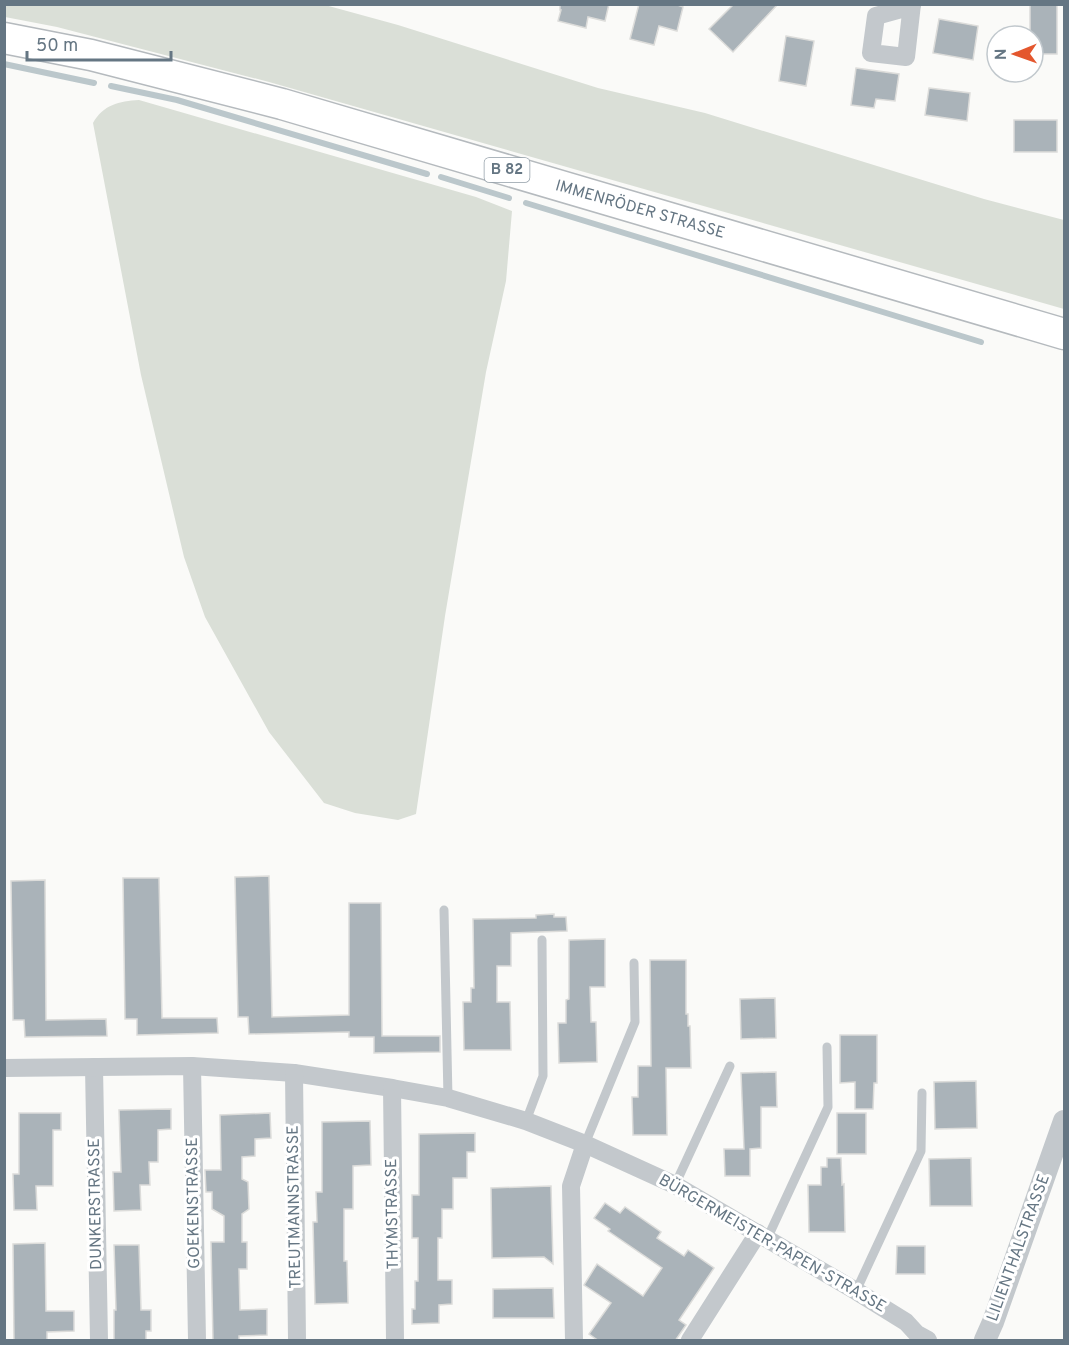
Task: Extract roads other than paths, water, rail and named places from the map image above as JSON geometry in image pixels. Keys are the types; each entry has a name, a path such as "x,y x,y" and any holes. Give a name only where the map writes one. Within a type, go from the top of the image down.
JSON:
{"main road":[{"name":"IMMENRÖDER STRASSE","path":"4,38 91,56 282,104 1065,334"}],"street":[{"name":"BÜRGERMEISTER-PAPEN-STRASSE","path":"4,1068 192,1066 294,1072 448,1098 526,1121 585,1144 675,1185 941,1341"},
{"name":"GOEKENSTRASSE","path":"192,1066 197,1341"},
{"name":"DUNKERSTRASSE","path":"93,1067 99,1341"},
{"name":"TREUTMANNSTRASSE","path":"294,1072 297,1341"},
{"name":"THYMSTRASSE","path":"392,1088 395,1341"},
{"name":"LILIENTHALSTRASSE","path":"985,1341 1065,1121"},
{"path":"574,1341 571,1186 585,1144"},
{"path":"690,1341 763,1236"},
{"name":"BÜRGERMEISTER-PAPEN-STRASSE","path":"906,1322 916,1334 928,1341"}],"lane":[{"path":"444,910 448,1098"},
{"path":"526,1121 543,1076 542,940"},
{"path":"585,1144 635,1022 634,963"},
{"path":"763,1236 828,1107 827,1047"},
{"path":"675,1185 730,1066"},
{"path":"856,1291 921,1151 922,1093"}],"waterway":[{"path":"4,64 94,83"},
{"path":"111,86 177,100 427,174"},
{"path":"441,177 509,198"},
{"path":"526,203 981,342"}]}
